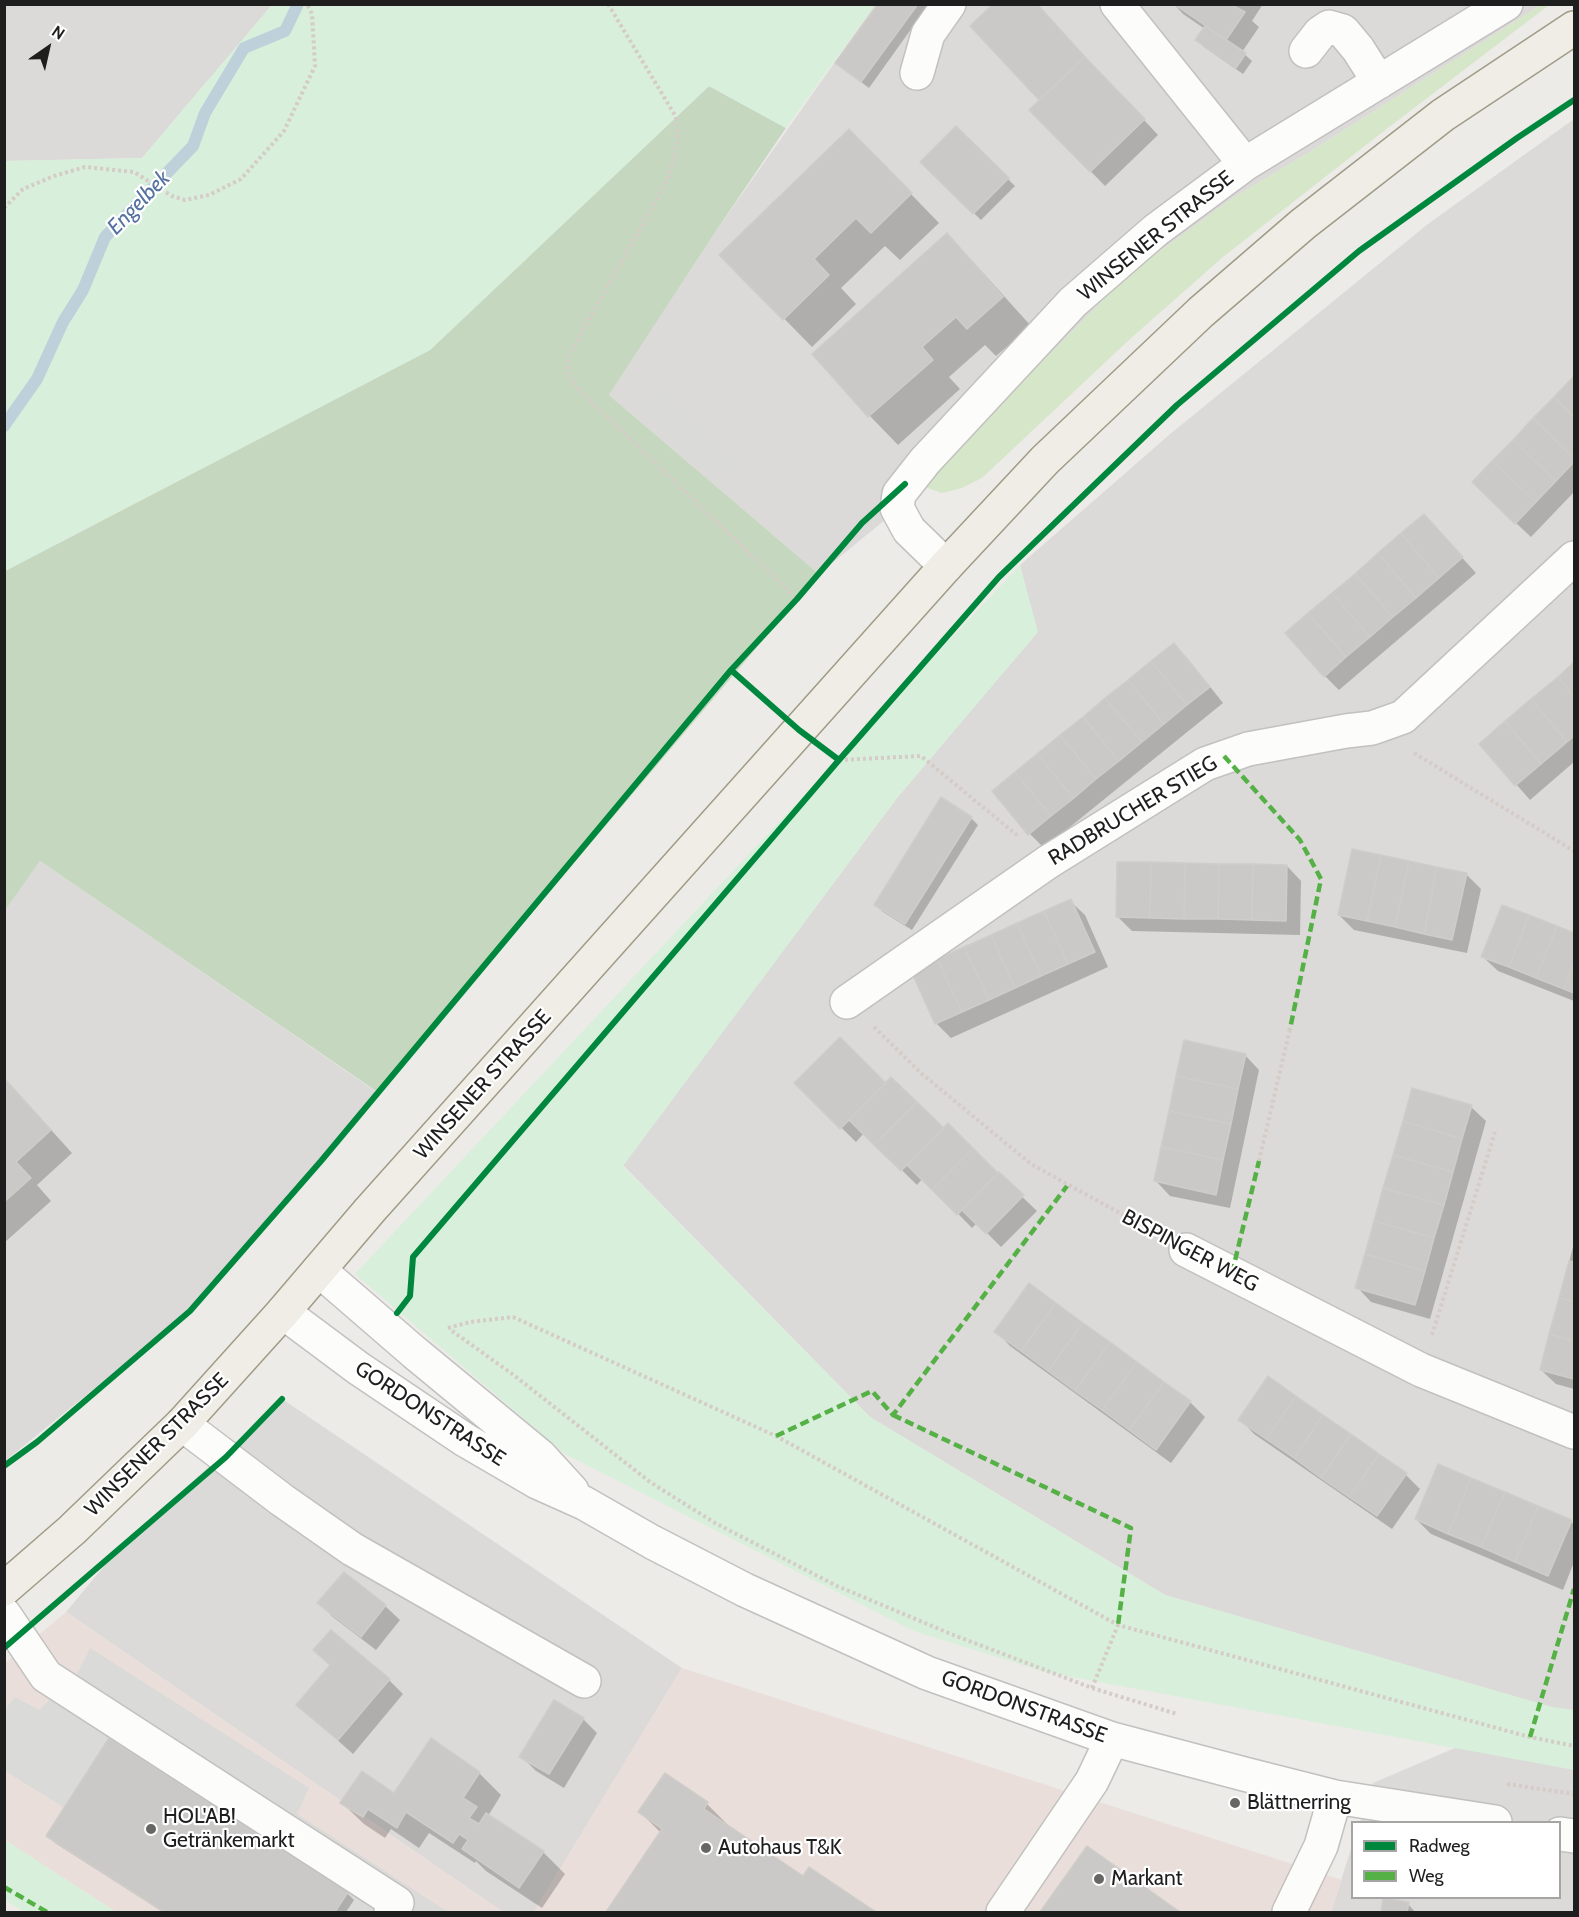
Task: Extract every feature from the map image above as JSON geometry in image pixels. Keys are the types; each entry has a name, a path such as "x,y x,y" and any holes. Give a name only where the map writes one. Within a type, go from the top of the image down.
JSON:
{"main road":[{"name":"WINSENER STRASSE","path":"4,1589 72,1530 182,1424 283,1312 370,1210 946,566 1045,460 1201,312 1294,231 1443,115 1575,28"}],"street":[{"path":"917,73 928,34 948,4"},
{"path":"1117,4 1245,164"},
{"name":"WINSENER STRASSE","path":"946,566 909,530 901,517 897,502 905,484 1073,302 1156,230 1245,164 1506,4"},
{"path":"1306,51 1320,33 1329,27 1343,32 1358,49 1379,82"},
{"name":"RADBRUCHER STIEG","path":"847,1002 1048,862 1205,764 1224,756 1259,747 1372,728 1403,717 1575,558"},
{"name":"BISPINGER WEG","path":"1186,1250 1421,1370 1575,1432"},
{"name":"GORDONSTRASSE","path":"319,1270 540,1456 584,1503"},
{"name":"GORDONSTRASSE","path":"283,1312 358,1368 465,1440 537,1482 584,1503 734,1585 927,1673 1112,1739 1335,1797 1489,1821"},
{"path":"182,1424 352,1550 584,1681"},
{"path":"4,1614 46,1676 397,1904 391,1912"},
{"path":"1003,1912 1092,1781 1112,1739"},
{"path":"1289,1912 1321,1846 1335,1797"}],"path":[{"path":"4,208 23,189 54,176 85,167 134,172 172,196 185,200 209,195 241,179 284,131 315,66 312,14 306,4"},
{"path":"608,4 676,117 678,141 669,177 569,355 568,368 571,380 797,599"},
{"path":"4,1466 37,1442 190,1311 328,1153 732,670 862,523 905,484"},
{"path":"1372,728 1575,850"},
{"path":"839,760 921,756 1048,862"},
{"path":"1259,1161 1290,1029"},
{"path":"1421,1370 1495,1132"},
{"path":"1182,1716 1092,1689 951,1634 837,1586 715,1523 650,1482 511,1373 448,1328 470,1322 513,1317 776,1436 1118,1625 1519,1734 1575,1746"},
{"path":"1092,1689 1118,1625"},
{"path":"1497,1783 1575,1794"}],"shaded area":[{"path":"4,5 272,5 142,158 5,161"},
{"path":"875,5 1541,5 1233,198 1131,272 984,420 925,487 819,574 609,395 716,231"},
{"path":"1574,119 1574,1912 1331,1912 1351,1849 1351,1899 1561,1899 1561,1821 1360,1821 1373,1783 1551,1707 1165,1595 870,1417 623,1165 897,798 1037,632 1020,565 1169,435 1428,224"},
{"path":"661,385 737,462 717,483 639,405"},
{"path":"40,861 378,1093 190,1311 5,1461 4,909"},
{"path":"282,1399 682,1668 534,1912 503,1912 66,1612 115,1553"},
{"path":"66,1612 503,1912 116,1912 5,1840 4,1664"},
{"name":"HOL'AB! Getränkemarkt","path":"90,1648 309,1788 297,1814 448,1912 335,1912 348,1892 109,1738 65,1808 5,1771 4,1711 15,1697 39,1710 76,1676"},
{"path":"682,1668 1342,1880 1331,1912 534,1912"}],"green space":[{"path":"272,5 875,5 786,128 709,86 430,350 5,571 5,161 142,158"},
{"path":"1541,5 1549,5 1223,257 1130,339 982,478 962,488 942,493 925,487 984,420 1131,272 1233,198"},
{"path":"709,86 786,128 609,395 819,574 379,1093 40,861 5,910 5,571 430,350"},
{"path":"1020,565 1038,632 897,798 623,1166 870,1417 1165,1595 1552,1707 1574,1710 1574,1770 1045,1672 914,1631 565,1454 355,1274"},
{"path":"4,1840 116,1912 24,1912 5,1900"}],"building":[{"path":"878,4 918,4 861,82 835,63"},
{"path":"993,4 1037,4 1085,57 1039,100 970,26"},
{"path":"1174,4 1230,4 1245,12 1226,40"},
{"path":"1205,26 1246,53 1236,68 1195,40"},
{"path":"1085,57 1145,119 1090,172 1029,110"},
{"path":"956,126 1009,178 973,214 920,162"},
{"path":"849,129 912,193 871,233 856,218 814,259 829,275 783,320 719,255"},
{"path":"947,233 1003,297 967,329 956,317 922,347 933,360 868,417 812,354"},
{"path":"1574,376 1574,417 1554,397"},
{"path":"1554,397 1574,417 1574,458 1533,418"},
{"path":"1533,418 1574,458 1574,462 1556,481 1513,440"},
{"path":"1513,440 1556,481 1536,502 1492,461"},
{"path":"1492,461 1536,502 1515,524 1472,482"},
{"path":"1424,514 1463,557 1439,578 1401,533"},
{"path":"1401,533 1439,578 1416,598 1378,553"},
{"path":"1378,553 1416,598 1393,617 1355,574"},
{"path":"1355,574 1393,617 1370,637 1332,593"},
{"path":"1332,593 1370,637 1346,657 1308,613"},
{"path":"1308,613 1346,657 1324,677 1285,633"},
{"path":"1174,643 1210,687 1187,705 1151,661"},
{"path":"1151,661 1187,705 1164,724 1128,680"},
{"path":"1574,662 1574,697 1558,677"},
{"path":"1558,677 1574,697 1574,736 1567,742 1531,699"},
{"path":"1128,680 1164,724 1142,742 1105,698"},
{"path":"1105,698 1142,742 1119,761 1083,717"},
{"path":"1531,699 1567,742 1541,764 1505,721"},
{"path":"1083,717 1119,761 1096,779 1060,735"},
{"path":"1505,721 1541,764 1515,786 1479,744"},
{"path":"1060,735 1096,779 1074,798 1037,754"},
{"path":"1037,754 1074,798 1051,816 1015,772"},
{"path":"1015,772 1051,816 1028,835 992,791"},
{"path":"941,797 972,817 905,924 874,905"},
{"path":"1352,849 1381,855 1367,921 1338,915"},
{"path":"1381,855 1409,861 1395,927 1367,921"},
{"path":"1409,861 1437,867 1424,934 1395,927"},
{"path":"1117,862 1151,862 1150,918 1116,917"},
{"path":"1151,862 1185,863 1184,919 1150,918"},
{"path":"1185,863 1219,864 1218,919 1184,919"},
{"path":"1219,864 1253,864 1252,920 1218,919"},
{"path":"1253,864 1287,865 1286,921 1252,920"},
{"path":"1437,867 1467,873 1452,940 1424,934"},
{"path":"1071,899 1095,952 1068,964 1044,911"},
{"path":"1502,905 1529,915 1509,967 1481,957"},
{"path":"1044,911 1068,964 1041,976 1017,923"},
{"path":"1529,915 1557,926 1536,978 1509,967"},
{"path":"1017,923 1041,976 1015,988 991,935"},
{"path":"1557,926 1574,933 1574,961 1564,989 1536,978"},
{"path":"991,935 1015,988 989,1000 964,947"},
{"path":"964,947 989,1000 962,1012 937,959"},
{"path":"937,959 962,1012 935,1024 911,971"},
{"path":"1574,961 1574,993 1564,989"},
{"path":"840,1037 886,1083 840,1129 794,1083"},
{"path":"1184,1040 1246,1054 1238,1089 1176,1076"},
{"path":"1176,1076 1238,1089 1231,1124 1169,1111"},
{"path":"891,1077 917,1102 874,1145 849,1120"},
{"path":"4,1078 51,1130 16,1162 31,1178 4,1202"},
{"path":"1412,1088 1472,1105 1462,1139 1403,1121"},
{"path":"917,1102 944,1128 901,1171 874,1145"},
{"path":"1169,1111 1231,1124 1223,1160 1161,1147"},
{"path":"1403,1121 1462,1139 1453,1172 1393,1155"},
{"path":"948,1123 973,1148 932,1190 907,1165"},
{"path":"1161,1147 1223,1160 1216,1195 1154,1181"},
{"path":"973,1148 998,1173 957,1215 932,1190"},
{"path":"1393,1155 1453,1172 1444,1205 1383,1188"},
{"path":"999,1172 1024,1195 986,1234 962,1210"},
{"path":"1383,1188 1444,1205 1434,1238 1374,1221"},
{"path":"1374,1221 1434,1238 1425,1271 1365,1254"},
{"path":"1365,1254 1425,1271 1415,1305 1355,1288"},
{"path":"1569,1261 1574,1262 1574,1302 1559,1298"},
{"path":"1029,1283 1056,1303 1021,1351 994,1332"},
{"path":"1559,1298 1574,1302 1574,1341 1549,1334"},
{"path":"1056,1303 1083,1323 1048,1371 1021,1351"},
{"path":"1083,1323 1110,1342 1075,1391 1048,1371"},
{"path":"1549,1334 1574,1341 1574,1379 1540,1370"},
{"path":"1110,1342 1137,1362 1102,1410 1075,1391"},
{"path":"1137,1362 1164,1382 1129,1430 1102,1410"},
{"path":"1268,1376 1296,1396 1266,1439 1238,1420"},
{"path":"1164,1382 1191,1401 1156,1450 1129,1430"},
{"path":"1296,1396 1323,1415 1294,1458 1266,1439"},
{"path":"1323,1415 1351,1434 1321,1478 1294,1458"},
{"path":"1351,1434 1379,1454 1349,1497 1321,1478"},
{"path":"1379,1454 1407,1473 1377,1516 1349,1497"},
{"path":"1438,1464 1471,1478 1448,1534 1415,1519"},
{"path":"1471,1478 1505,1492 1481,1547 1448,1534"},
{"path":"1505,1492 1538,1506 1515,1562 1481,1547"},
{"path":"1538,1506 1572,1520 1548,1576 1515,1562"},
{"path":"344,1572 386,1605 361,1637 317,1603"},
{"path":"331,1630 390,1679 338,1740 296,1705 330,1665 313,1650"},
{"path":"554,1700 584,1718 549,1774 519,1757"},
{"name":"HOL'AB! Getränkemarkt","path":"109,1738 348,1892 335,1912 164,1912 46,1836"},
{"path":"431,1738 480,1772 463,1798 477,1807 469,1818 479,1824 486,1813 544,1851 519,1888 462,1849 468,1840 459,1834 453,1843 406,1812 397,1828 368,1809 363,1817 340,1803 362,1771 394,1793"},
{"name":"Autohaus T&K","path":"665,1773 708,1802 704,1809 803,1876 809,1867 876,1912 606,1912 662,1829 638,1812"},
{"name":"Markant","path":"1087,1846 1180,1912 1040,1912"},
{"path":"1383,1899 1409,1902 1407,1912 1381,1912"}],"waterway":[{"name":"Engelbek","path":"4,426 37,379 63,322 83,290 105,237 193,146 205,113 244,48 285,31 298,4"}],"marked path":[{"path":"1224,756 1300,840 1321,879 1290,1029"},
{"path":"1232,1273 1259,1161"},
{"path":"776,1436 872,1391 893,1415 1067,1186"},
{"path":"893,1415 1131,1528 1118,1625"},
{"path":"1530,1737 1574,1589"},
{"path":"4,1887 47,1912"}],"cycle path":[{"path":"397,1313 410,1296 413,1257 999,577 1177,405 1359,251 1574,100"},
{"path":"4,1466 37,1442 190,1311 321,1161 731,670 797,599 862,523 905,484"},
{"path":"731,670 799,730 839,760"},
{"path":"4,1648 226,1457 282,1399"}],"place":[{"name":"Blättnerring","path":"1235,1803"},
{"name":"HOL'AB! Getränkemarkt","path":"151,1829"},
{"name":"Autohaus T&K","path":"706,1848"},
{"name":"Markant","path":"1099,1879"}]}
